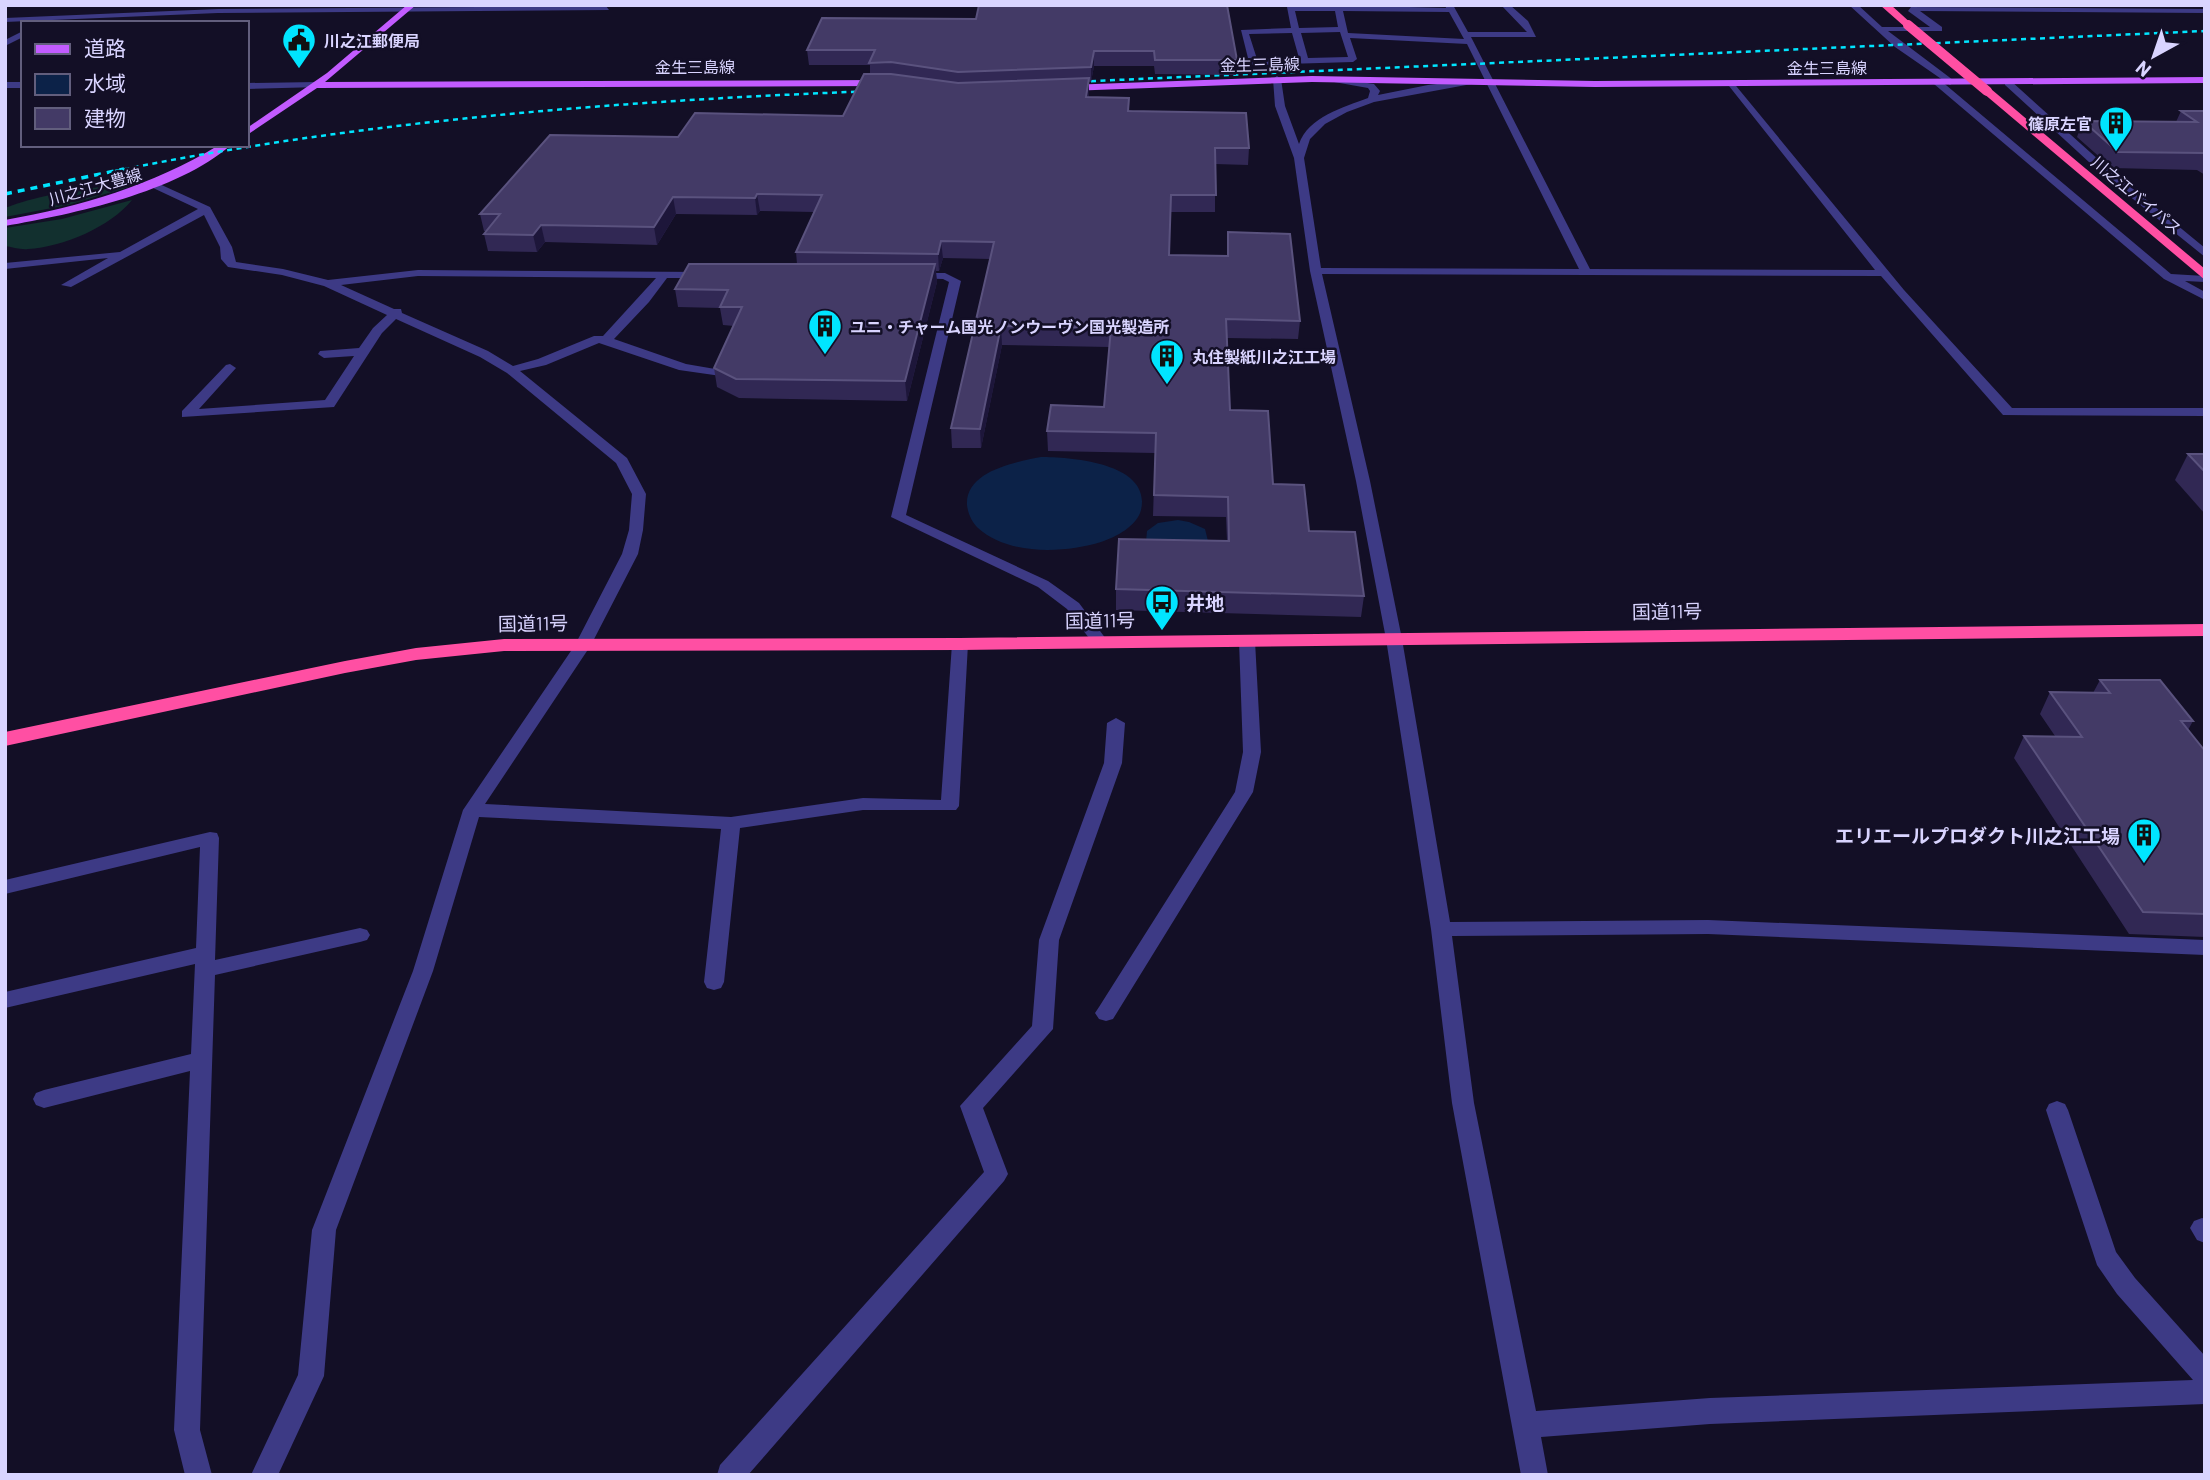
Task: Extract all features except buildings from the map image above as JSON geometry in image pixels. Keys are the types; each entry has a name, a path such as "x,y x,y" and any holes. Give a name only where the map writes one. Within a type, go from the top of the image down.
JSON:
{"highway":[{"name":"川之江バイパス","path":"1885,5 2205,277"},
{"name":"国道11号","path":"5,739 416,653 504,645 1101,643 1776,632 2205,630"}],"main road":[{"path":"248,131 317,85 409,8"},
{"name":"金生三島線","path":"1056,89 1278,79 1380,82 1732,83 2205,80"},
{"name":"金生三島線","path":"317,85 892,83"},
{"name":"川之江大豊線","path":"5,223 82,209 155,185 222,147"}],"street":[{"path":"218,11 228,5"},
{"path":"1338,7 1344,32 1353,59 1253,62 1244,32 1344,32 1468,38 1533,35 1525,23 1504,5"},
{"path":"1853,5 1950,82"},
{"path":"1881,29 1939,29 1909,7"},
{"path":"1909,7 2205,10"},
{"path":"5,20 43,21 103,15 218,11 606,8"},
{"path":"1304,60 1290,9 1450,8 1468,38 1487,82 1586,272"},
{"path":"92,21 103,15"},
{"path":"1278,79 1280,106 1299,158 1315,271 1363,481 1394,639 1441,929 1463,1103 1535,1475"},
{"path":"1337,80 1371,86 1375,91 1373,99"},
{"path":"1380,82 1393,85 1397,89 1395,94"},
{"path":"1299,158 1300,147 1317,128 1336,114 1373,99 1443,85 1487,82"},
{"path":"1937,82 2168,277 2205,297"},
{"path":"1732,83 1882,274 1949,351 2008,412 2205,412"},
{"path":"2008,83 2106,172 2205,254"},
{"path":"248,86 317,85"},
{"path":"155,185 206,209 226,247 227,259 233,265 283,272 328,284 397,312 511,370 622,461 639,494 636,530 630,554 583,645 472,810 423,971 324,1230 311,1376 264,1475"},
{"path":"66,285 206,209"},
{"path":"5,266 126,253"},
{"path":"1315,271 1882,274"},
{"path":"328,284 418,273 717,275"},
{"path":"606,340 645,300 664,275"},
{"path":"905,276 945,276 955,281 898,517 1043,584 1073,606 1101,643"},
{"path":"2168,277 2205,277"},
{"path":"230,368 187,414 329,404 377,331 397,312"},
{"path":"511,370 542,362 598,339 683,367 717,373"},
{"path":"324,354 363,352"},
{"path":"1106,1013 1244,792 1252,752 1247,641"},
{"path":"472,810 732,823 863,804 950,806 960,644"},
{"path":"730,1475 996,1174 971,1106 1042,1029 1049,940 1113,764 1116,723"},
{"path":"713,982 732,823"},
{"path":"5,887 210,838 187,1430 199,1475"},
{"path":"1441,929 1708,927 2205,948"},
{"path":"5,1000 359,935"},
{"path":"44,1099 201,1060"},
{"path":"2057,1110 2106,1257 2126,1286 2205,1375"},
{"path":"1524,1425 1710,1411 2205,1392"}],"green space":[{"path":"100,187 129,187 68,205 5,217 5,208 17,204"},
{"path":"132,200 99,227 70,240 28,249 5,246 5,228 62,219"}],"water":[{"path":"1041,457 1089,461 1122,473 1134,482 1141,494 1139,516 1125,530 1107,540 1087,546 1054,550 1005,544 978,528 968,512 967,505 974,484 983,476 1006,465"},
{"path":"1178,520 1205,529 1208,541 1146,542 1147,531 1158,523"}],"railway":[{"path":"1072,82 2205,31"},
{"path":"248,147 398,126 587,107 873,91"},
{"path":"115,171 247,147"},
{"path":"5,194 124,169"}],"place":[{"name":"川之江郵便局","path":"299,70"},
{"name":"篠原左官","path":"2116,153"},
{"name":"ユニ・チャーム国光ノンウーヴン国光製造所","path":"825,356"},
{"name":"丸住製紙川之江工場","path":"1167,386"},
{"name":"井地","path":"1162,632"},
{"name":"エリエールプロダクト川之江工場","path":"2144,865"}]}
